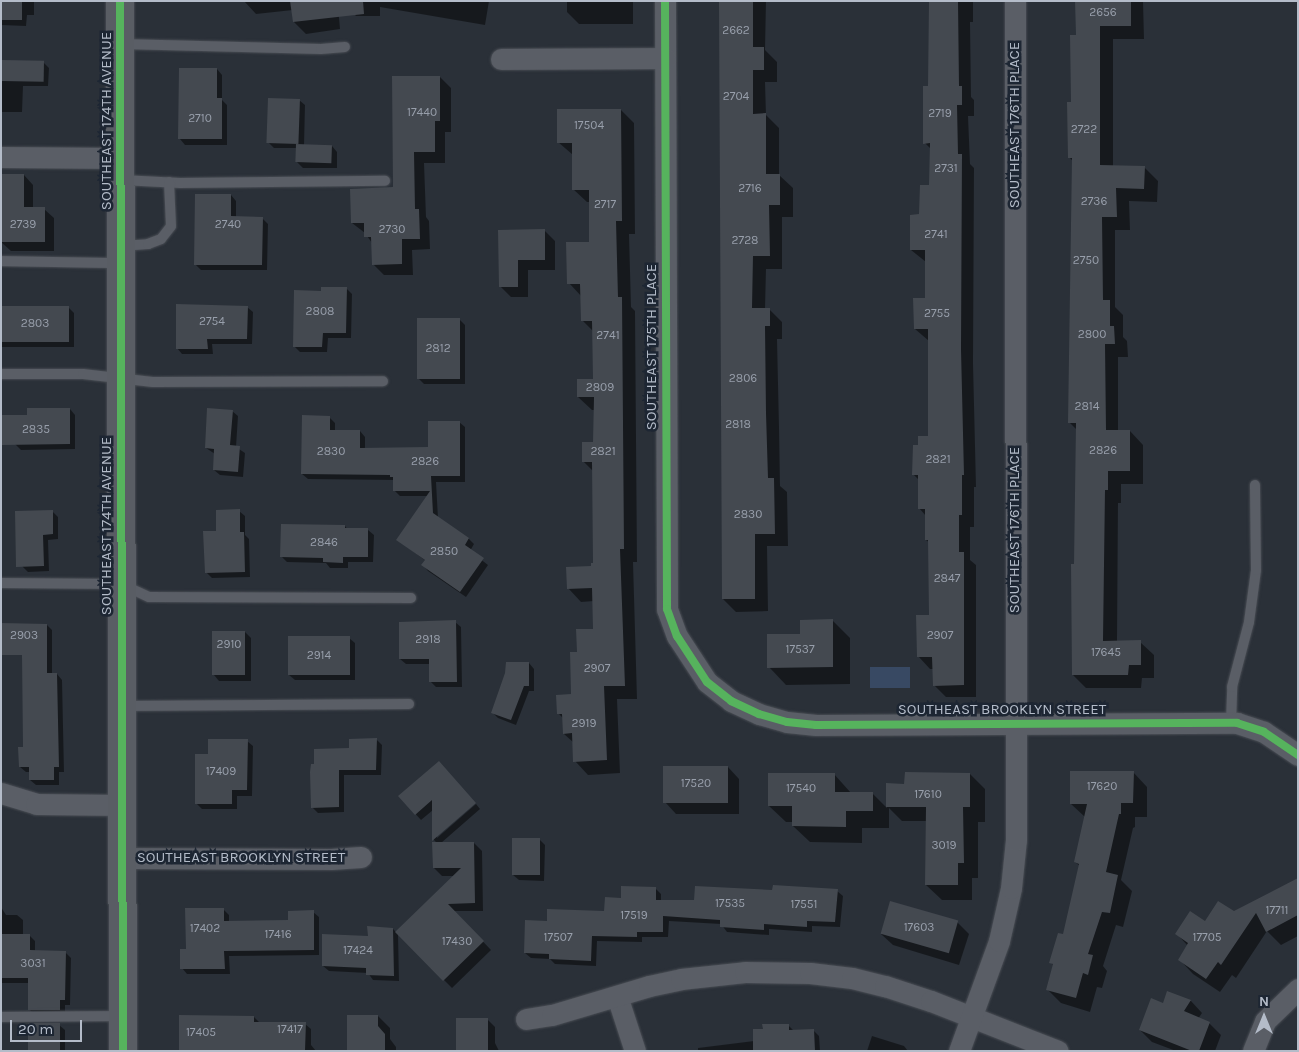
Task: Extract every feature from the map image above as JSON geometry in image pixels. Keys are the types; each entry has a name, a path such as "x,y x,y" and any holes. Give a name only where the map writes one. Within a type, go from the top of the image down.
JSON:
{"street":[{"name":"SOUTHEAST 174TH AVENUE","path":"120,1 123,1051"},
{"name":"SOUTHEAST 175TH PLACE","path":"665,1 667,609 677,636 708,682"},
{"name":"SOUTHEAST 176TH PLACE","path":"959,1051 999,941 1011,888 1016,840 1015,1"},
{"path":"501,60 665,58"},
{"path":"1,157 121,169"},
{"name":"SOUTHEAST BROOKLYN STREET","path":"708,682 731,701 759,714 788,722 816,725 1231,723 1264,732 1298,756"},
{"path":"1,793 36,804 122,804"},
{"name":"SOUTHEAST BROOKLYN STREET","path":"122,858 331,859 361,857"},
{"path":"526,1019 552,1015 650,986 715,974 791,972 852,978 868,982 931,1001 1058,1051"},
{"path":"1253,1051 1265,1021 1298,989"},
{"path":"617,996 635,1051"}],"lane":[{"path":"120,44 321,49 345,47"},
{"path":"121,169 168,182 385,181"},
{"path":"1,261 121,255 161,239 171,226 168,182"},
{"path":"1,374 83,374 153,382 383,381"},
{"path":"1231,723 1232,687 1249,622 1256,570 1255,485"},
{"path":"1,584 121,584 149,597 410,598"},
{"path":"122,706 409,704"},
{"path":"1,1017 123,1016"}],"water":[{"path":"870,667 910,667 910,688 870,688"}],"building":[{"path":"1,1 22,1 22,20 1,20"},
{"path":"290,1 363,1 364,14 293,22"},
{"path":"719,1 753,1 753,47 764,47 764,70 753,70 753,114 766,113 766,174 780,174 780,205 769,205 770,256 753,256 752,308 770,308 770,326 765,326 766,413 768,478 774,478 775,534 755,534 755,599 722,599"},
{"path":"929,1 958,1 959,86 962,86 962,105 957,105 958,154 962,154 961,349 964,475 962,475 962,515 959,515 959,552 964,552 964,685 933,686 932,657 917,657 916,615 929,615 928,540 925,540 925,509 918,509 918,475 912,475 913,445 918,445 918,436 928,436 928,329 914,329 913,298 925,298 925,250 910,250 910,215 919,214 920,185 929,185 930,143 923,144 923,86 928,86"},
{"path":"1075,1 1131,1 1131,26 1100,26 1100,165 1145,166 1144,189 1116,188 1117,217 1102,217 1103,300 1110,300 1110,326 1114,326 1115,344 1105,344 1106,430 1130,430 1130,471 1108,471 1108,490 1105,490 1103,641 1141,640 1141,665 1129,665 1128,675 1072,675 1071,564 1074,564 1076,423 1068,423 1072,158 1068,158 1067,102 1071,102 1070,35 1076,35"},
{"path":"1,60 44,61 44,82 1,81"},
{"path":"179,68 217,68 217,98 222,98 222,139 178,139"},
{"path":"392,76 440,76 440,121 435,121 435,152 414,152 415,209 419,209 420,239 402,239 402,264 372,265 371,237 364,237 364,223 351,223 350,189 393,187"},
{"path":"268,98 300,99 298,144 266,143"},
{"path":"557,109 621,109 622,221 616,221 618,297 622,297 624,549 620,549 625,686 604,686 607,760 573,762 572,733 563,734 562,714 557,714 556,695 571,694 570,652 577,652 576,629 593,629 592,588 567,589 566,567 591,566 591,563 593,563 592,462 582,462 582,442 593,442 594,397 577,397 577,379 593,379 592,321 581,321 580,284 567,284 566,242 589,242 589,190 572,190 572,143 557,143"},
{"path":"296,144 332,145 331,163 295,162"},
{"path":"1,174 24,174 24,207 45,207 45,242 1,242"},
{"path":"195,194 231,194 231,216 263,217 262,265 194,265"},
{"path":"545,229 545,260 518,260 518,287 499,287 498,230"},
{"path":"321,287 347,287 346,333 323,333 322,347 293,347 294,290 321,291"},
{"path":"176,304 248,306 247,339 207,339 208,349 176,349"},
{"path":"1,306 69,306 69,342 1,342"},
{"path":"417,318 460,318 460,379 417,379"},
{"path":"27,408 70,408 70,444 2,445 2,415 27,415"},
{"path":"207,408 233,410 230,445 240,446 238,472 213,470 214,449 205,448"},
{"path":"302,415 330,416 330,430 360,430 360,448 428,447 428,421 460,421 460,476 431,476 433,513 469,538 465,545 484,558 460,592 421,565 425,560 396,540 430,491 393,491 393,477 390,477 390,475 301,474"},
{"path":"240,509 240,532 244,532 245,572 205,573 203,531 216,531 216,510"},
{"path":"53,510 53,534 43,535 44,566 16,567 15,511"},
{"path":"281,524 345,525 345,528 368,528 368,557 343,557 343,563 323,562 323,558 280,557"},
{"path":"833,619 833,667 767,668 767,634 800,634 800,620"},
{"path":"456,620 457,682 429,682 429,659 399,659 399,622"},
{"path":"1,623 47,624 47,673 57,673 59,767 54,767 54,780 29,780 29,767 19,767 18,747 23,747 22,655 1,655"},
{"path":"212,631 245,631 245,675 212,675"},
{"path":"288,636 350,636 350,675 288,675"},
{"path":"506,662 529,662 529,686 524,686 511,720 491,713 505,673"},
{"path":"377,738 376,770 339,770 339,807 311,808 310,772 311,764 314,764 314,749 349,748 349,739"},
{"path":"208,739 248,739 247,790 232,790 232,804 195,804 195,754 208,754"},
{"path":"439,761 476,803 432,841 432,800 415,815 398,796"},
{"path":"663,766 728,766 728,803 663,803"},
{"path":"1070,771 1134,771 1133,803 1121,803 1121,814 1119,814 1106,872 1118,875 1110,913 1102,912 1088,954 1093,955 1088,975 1083,973 1076,998 1046,990 1053,964 1049,963 1058,933 1063,934 1079,864 1074,862 1087,804 1070,804"},
{"path":"905,772 970,773 970,807 963,807 964,863 958,863 958,885 925,885 926,807 886,807 886,783 904,784"},
{"path":"768,773 835,773 835,792 873,792 873,811 846,811 846,827 792,826 792,806 768,806"},
{"path":"512,838 540,838 540,875 512,875"},
{"path":"432,842 474,842 475,903 448,904 484,941 443,981 395,932 461,868 433,868"},
{"path":"1298,878 1298,915 1266,932 1256,913 1221,965 1218,962 1206,979 1178,960 1188,943 1175,934 1190,911 1205,921 1218,901 1234,911"},
{"path":"773,885 838,889 835,922 807,921 807,927 764,924 764,930 720,927 720,920 663,916 663,932 637,932 637,937 592,936 591,961 549,959 549,954 524,953 525,920 547,921 547,909 604,911 605,897 621,898 621,886 656,887 656,900 694,900 695,886 772,890"},
{"path":"890,901 958,921 949,953 881,934"},
{"path":"185,908 224,908 224,921 288,920 288,911 314,910 314,950 224,951 225,969 180,969 180,949 186,949"},
{"path":"367,926 393,928 394,976 366,975 366,968 322,966 322,934 368,936"},
{"path":"1,934 30,934 30,950 66,951 65,1000 60,1000 60,1010 28,1010 28,978 1,978"},
{"path":"1167,991 1191,1000 1184,1011 1210,1022 1199,1051 1192,1051 1139,1030 1151,998 1163,1003"},
{"path":"179,1015 254,1016 254,1022 306,1022 305,1051 179,1051"},
{"path":"347,1015 378,1015 378,1026 385,1034 385,1051 347,1051"},
{"path":"456,1018 488,1018 488,1051 456,1051"},
{"path":"28,1023 60,1023 60,1051 28,1051"},
{"path":"762,1024 789,1024 789,1030 814,1029 815,1051 753,1051 753,1029 763,1029"}],"cycle path":[{"path":"120,1 123,1051"},
{"path":"665,1 667,609 677,636 707,682 731,701 759,714 787,722 816,725 1237,723 1264,732 1298,755"}]}
